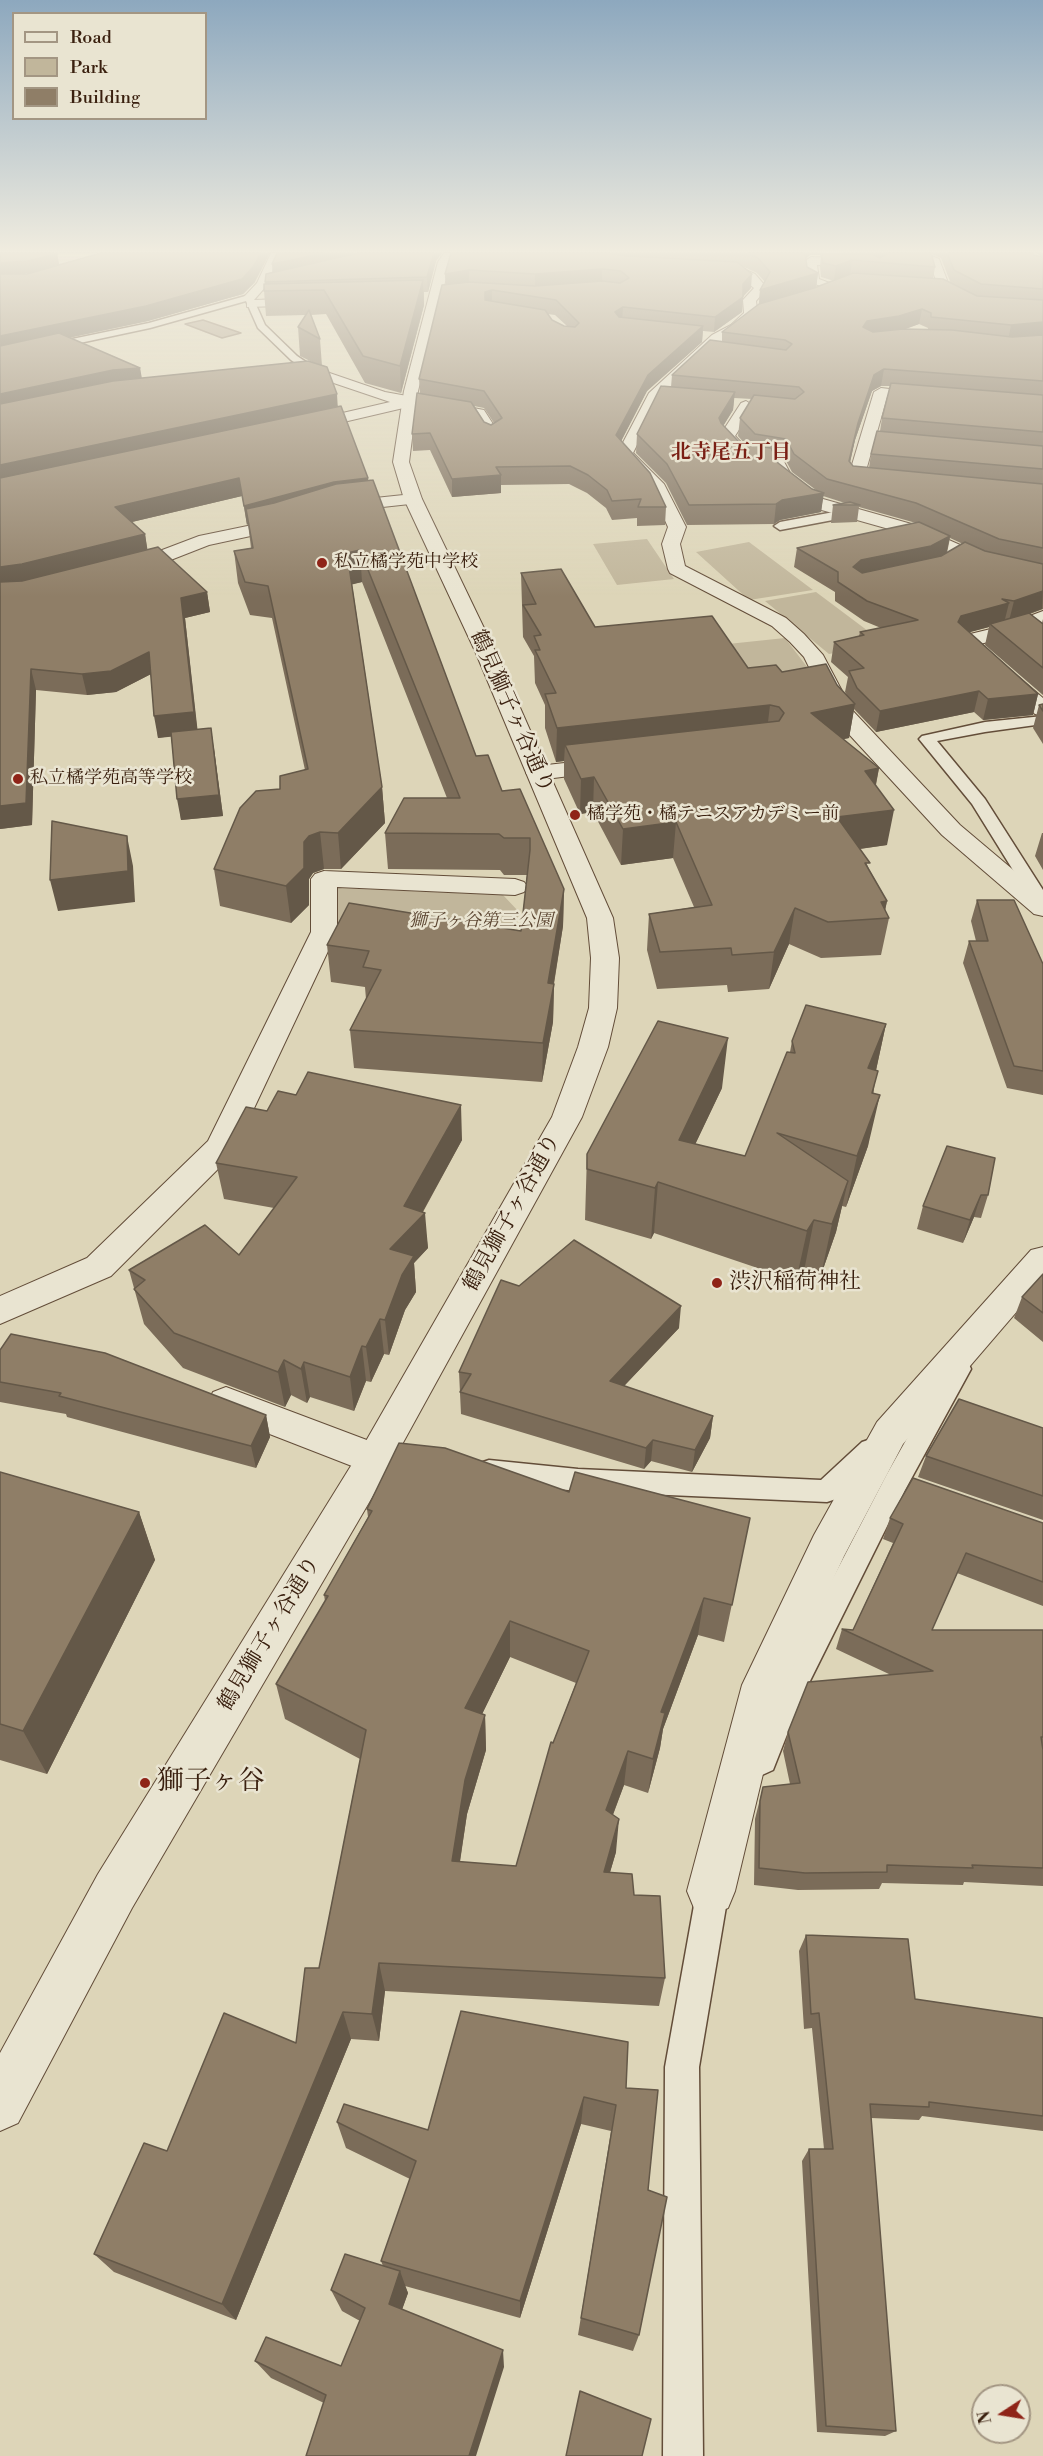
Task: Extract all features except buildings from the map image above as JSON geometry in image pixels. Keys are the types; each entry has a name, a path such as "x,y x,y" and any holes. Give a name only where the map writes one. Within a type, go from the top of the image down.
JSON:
{"street":[{"name":"鶴見獅子ヶ谷通り","path":"0,2105 115,1891 387,1460 567,1117 593,1047 603,1008 605,958 600,918 485,651 413,500 401,462 409,402 418,368"},
{"path":"685,368 654,396 625,454 658,488 677,528 671,544 673,561 677,569 779,622 797,638 813,655 842,713 849,721 951,830 1043,906"},
{"path":"315,372 382,396 479,413 492,435"},
{"path":"902,483 856,478 865,441 882,409 881,392 951,399"},
{"path":"654,396 677,399"},
{"path":"281,431 409,402"},
{"path":"746,406 727,438 747,458 776,461 783,476 817,503 909,529 957,556 1043,576"},
{"path":"865,441 889,443"},
{"path":"102,573 156,559 205,540 271,528 336,507 413,500"},
{"path":"1043,617 1009,632 964,640 1043,710"},
{"path":"538,773 629,763"},
{"path":"0,1311 99,1267 221,1147 324,932 324,879 515,887"},
{"path":"711,1892 764,1685 828,1547 890,1433 986,1321 1043,1260"},
{"path":"190,1388 387,1460"}],"lane":[{"path":"308,368 315,372"},
{"path":"292,374 315,372"},
{"path":"792,535 775,523 850,513"},
{"path":"1043,720 985,727 927,739 979,802 1043,906"},
{"path":"683,2456 682,2067 711,1892 788,1694 907,1485 986,1321"},
{"path":"465,1468 578,1480 827,1491 890,1433"}],"green space":[{"path":"647,539 674,579 617,585 593,544"},
{"path":"749,542 813,590 749,600 696,552"},
{"path":"816,592 884,643 829,654 765,601"},
{"path":"785,638 814,676 754,685 728,644"},
{"name":"獅子ヶ谷第三公園","path":"336,888 503,895 520,913 499,954 337,927"}],"place":[{"name":"私立橘学苑中学校","path":"322,563"},
{"name":"私立橘学苑高等学校","path":"18,779"},
{"name":"橘学苑・橘テニスアカデミー前","path":"575,815"},
{"name":"渋沢稲荷神社","path":"717,1283"},
{"name":"獅子ヶ谷","path":"145,1783"}],"district":[{"name":"北寺尾五丁目","path":"731,453"}]}
